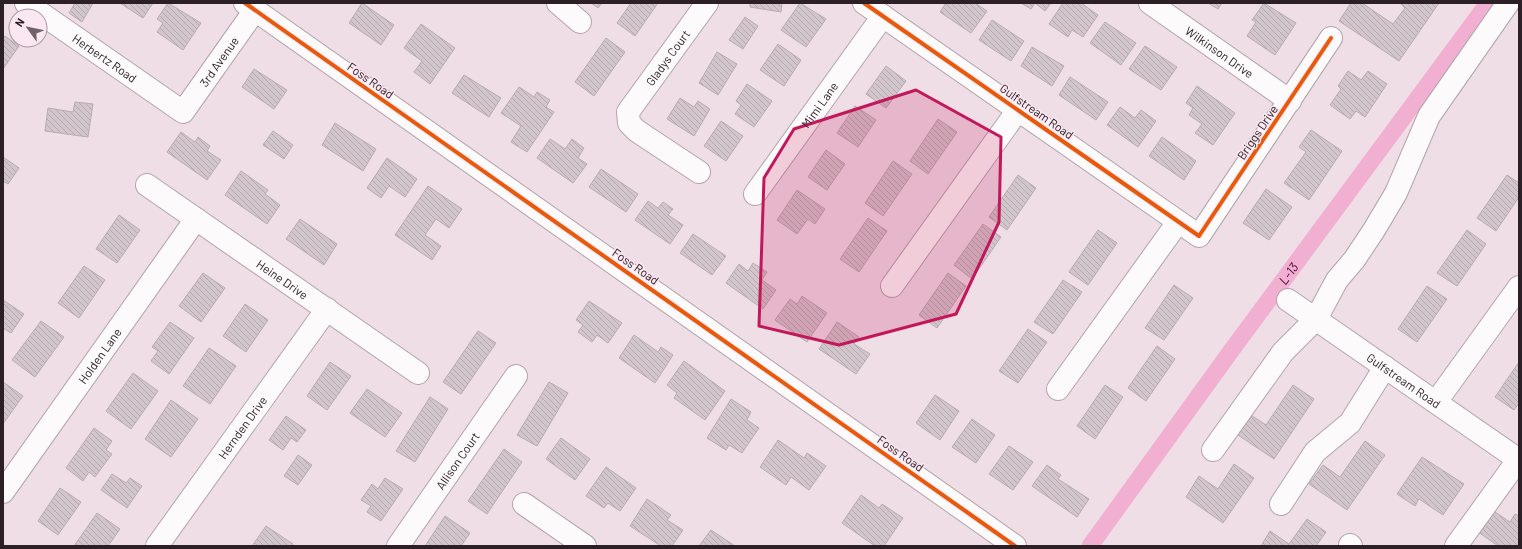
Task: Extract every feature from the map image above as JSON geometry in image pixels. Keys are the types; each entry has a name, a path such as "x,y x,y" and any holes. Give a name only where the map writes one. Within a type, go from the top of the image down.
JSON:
{"street":[{"name":"Herbertz Road","path":"26,3 183,112"},
{"path":"558,3 580,22"},
{"name":"Gladys Court","path":"699,172 637,131 629,123 628,112 707,3"},
{"name":"Gulfstream Road","path":"864,3 1199,236"},
{"name":"Wilkinson Drive","path":"1150,3 1290,101"},
{"path":"1213,450 1283,352 1316,319 1337,280 1354,260 1396,193 1429,116 1508,3"},
{"name":"3rd Avenue","path":"183,112 250,7"},
{"name":"Foss Road","path":"250,7 1015,546"},
{"name":"Mimi Lane","path":"755,194 883,16"},
{"name":"Briggs Drive","path":"1199,236 1331,38"},
{"path":"892,286 1018,110"},
{"name":"Heine Drive","path":"147,185 418,373"},
{"name":"Holden Lane","path":"3,492 196,219"},
{"path":"1058,389 1178,222"},
{"path":"1436,402 1519,287"},
{"name":"Gulfstream Road","path":"1288,300 1519,460"},
{"name":"Hernden Drive","path":"157,546 327,310"},
{"path":"1281,504 1315,452 1350,424 1385,367"},
{"name":"Allison Court","path":"398,546 516,376"},
{"path":"1456,546 1519,460"},
{"path":"524,504 585,546"}],"highlighted area":[{"path":"916,90 1001,137 999,222 956,314 839,345 759,326 764,178 794,129"}],"building":[{"path":"75,3 93,3 82,22 69,13"},
{"path":"120,3 153,3 143,18"},
{"path":"168,3 201,23 183,50 157,32 163,23 157,19"},
{"path":"362,3 394,25 381,45 349,23"},
{"path":"591,3 602,3 598,8"},
{"path":"631,3 658,3 635,36 617,23"},
{"path":"750,3 782,3 781,12 750,7"},
{"path":"800,3 826,19 806,47 781,30"},
{"path":"946,3 975,3 987,11 971,33 940,12"},
{"path":"1021,3 1035,3 1031,9"},
{"path":"1035,3 1051,3 1045,11"},
{"path":"1063,3 1081,3 1098,15 1083,37 1072,30 1068,37 1049,24"},
{"path":"1208,3 1222,3 1218,9"},
{"path":"1264,3 1296,23 1275,55 1247,36 1256,22 1252,20"},
{"path":"1351,3 1362,3 1393,24 1405,8 1400,3 1439,3 1399,61 1339,21"},
{"path":"745,17 758,26 743,49 729,40"},
{"path":"992,20 1024,41 1011,61 979,40"},
{"path":"1105,22 1136,43 1121,65 1090,43"},
{"path":"421,24 455,48 430,84 414,72 422,61 404,48"},
{"path":"5,36 8,38 8,48 18,48 3,69 3,39"},
{"path":"606,38 625,52 594,96 575,82"},
{"path":"778,44 801,60 784,86 760,70"},
{"path":"1145,46 1177,67 1161,90 1129,69"},
{"path":"1032,47 1064,66 1052,86 1021,66"},
{"path":"717,52 737,64 718,95 699,83"},
{"path":"886,66 906,81 886,108 866,94"},
{"path":"254,69 287,90 274,109 242,87"},
{"path":"1348,71 1361,80 1368,71 1387,84 1365,117 1356,111 1350,119 1330,105 1341,89 1338,86"},
{"path":"464,75 501,98 489,117 452,93"},
{"path":"1070,77 1108,102 1096,120 1059,95"},
{"path":"747,84 772,101 754,127 735,114 741,105 736,101"},
{"path":"1197,86 1235,113 1213,145 1195,133 1202,124 1189,115 1193,108 1186,103"},
{"path":"519,87 534,97 537,92 550,100 546,107 554,112 527,152 511,142 521,126 501,113"},
{"path":"680,98 694,107 698,101 710,109 694,136 667,119"},
{"path":"75,102 93,104 88,137 45,131 48,108 73,112"},
{"path":"855,106 876,120 858,147 837,133"},
{"path":"1120,107 1135,118 1141,110 1156,121 1138,147 1107,125"},
{"path":"938,119 957,132 928,174 910,161"},
{"path":"721,121 743,136 726,161 704,146"},
{"path":"335,123 376,149 363,171 322,145"},
{"path":"1311,130 1342,151 1309,200 1284,183 1306,152 1299,147"},
{"path":"273,131 293,145 284,159 263,145"},
{"path":"181,132 195,142 198,137 210,146 207,151 221,160 207,180 167,152"},
{"path":"1162,137 1196,161 1184,180 1149,156"},
{"path":"550,139 565,149 572,139 584,148 578,158 587,164 573,183 537,158"},
{"path":"826,150 845,164 827,190 808,177"},
{"path":"3,157 19,168 8,184 3,181"},
{"path":"387,158 417,179 405,197 389,186 381,198 367,188"},
{"path":"893,161 912,174 883,216 865,203"},
{"path":"601,169 638,194 626,212 589,187"},
{"path":"241,171 268,190 265,194 280,205 267,224 225,195"},
{"path":"1018,175 1036,188 1007,230 989,217"},
{"path":"1507,175 1519,183 1519,197 1496,231 1477,218"},
{"path":"428,186 462,209 449,228 436,219 425,235 441,246 432,260 395,235"},
{"path":"1266,189 1292,207 1269,240 1243,223"},
{"path":"797,190 825,209 815,224 808,219 797,234 777,220"},
{"path":"648,201 658,208 663,202 673,209 668,215 683,225 670,244 635,220"},
{"path":"119,215 140,230 117,263 96,249"},
{"path":"868,218 887,231 859,272 840,259"},
{"path":"300,219 337,244 324,265 286,239"},
{"path":"983,224 1001,237 972,279 954,265"},
{"path":"1098,230 1117,243 1088,285 1069,272"},
{"path":"1467,230 1486,244 1457,286 1437,273"},
{"path":"693,234 726,256 712,275 680,253"},
{"path":"753,263 767,272 762,280 776,290 763,309 726,283 739,264 748,271"},
{"path":"84,266 105,280 79,318 58,303"},
{"path":"203,273 225,288 201,322 179,306"},
{"path":"948,273 966,286 937,328 919,315"},
{"path":"1063,280 1082,292 1053,334 1034,322"},
{"path":"1174,285 1193,298 1164,340 1145,328"},
{"path":"1427,286 1447,299 1417,342 1398,329"},
{"path":"802,296 827,313 807,342 775,320 790,299 797,304"},
{"path":"3,300 24,314 11,333 3,328"},
{"path":"589,301 622,323 608,343 597,335 592,342 578,332 583,325 576,320"},
{"path":"245,304 268,320 246,352 223,336"},
{"path":"41,321 64,337 35,377 12,360"},
{"path":"170,322 194,338 169,374 151,361 158,351 152,347"},
{"path":"837,322 859,337 854,344 870,354 856,374 819,349"},
{"path":"1028,329 1047,342 1018,383 999,371"},
{"path":"478,331 496,343 461,394 443,382"},
{"path":"634,335 658,352 661,347 673,355 655,383 619,358"},
{"path":"1157,346 1175,359 1146,401 1128,388"},
{"path":"209,348 236,366 210,404 183,386"},
{"path":"684,361 725,391 705,420 674,398 677,393 667,385"},
{"path":"330,362 351,376 327,410 307,396"},
{"path":"1519,362 1519,403 1514,410 1495,397"},
{"path":"133,373 158,391 131,429 106,411"},
{"path":"3,382 23,396 3,424"},
{"path":"549,382 568,393 537,446 517,435"},
{"path":"1105,385 1123,397 1095,439 1077,426"},
{"path":"1293,385 1314,399 1274,459 1235,433 1248,413 1266,425"},
{"path":"367,389 402,413 385,437 350,413"},
{"path":"935,395 959,411 940,440 916,423"},
{"path":"430,397 448,409 415,462 396,451"},
{"path":"731,399 751,412 747,420 759,428 742,453 729,445 726,450 707,438"},
{"path":"171,400 198,419 171,457 145,439"},
{"path":"286,416 306,430 297,442 291,438 283,450 269,440"},
{"path":"972,419 995,435 976,463 952,447"},
{"path":"94,428 112,441 106,450 112,454 95,477 89,472 83,481 66,468"},
{"path":"561,438 590,459 575,480 546,459"},
{"path":"778,440 804,458 807,453 826,466 809,490 791,477 786,485 760,467"},
{"path":"1365,441 1385,455 1347,510 1309,484 1323,465 1340,477"},
{"path":"1009,446 1033,462 1013,490 989,474"},
{"path":"504,449 522,462 487,514 468,501"},
{"path":"298,455 312,465 298,485 284,476"},
{"path":"1422,457 1464,484 1443,515 1419,499 1415,506 1397,494"},
{"path":"1234,464 1254,478 1223,523 1186,497 1199,476 1218,489"},
{"path":"1047,465 1061,475 1058,479 1089,499 1077,517 1032,486"},
{"path":"606,467 636,488 620,511 608,503 604,508 586,496"},
{"path":"112,474 126,483 130,478 142,486 127,508 101,490"},
{"path":"385,478 403,489 381,521 367,512 371,506 361,500 372,484 378,489"},
{"path":"60,488 81,502 58,535 38,521"},
{"path":"861,495 879,508 882,504 903,518 884,546 875,546 842,523"},
{"path":"647,499 671,515 667,520 683,530 672,546 661,546 630,526"},
{"path":"1492,510 1510,522 1515,514 1519,516 1519,546 1498,546 1477,531"},
{"path":"97,513 120,529 108,546 74,546"},
{"path":"445,516 470,533 461,546 425,546"},
{"path":"1307,519 1326,532 1316,546 1261,546 1270,531 1289,544"},
{"path":"266,526 293,544 292,546 252,546"},
{"path":"711,530 735,546 699,546"}],"waterway":[{"name":"L-13","path":"1090,546 1231,351 1488,3"}],"cycle path":[{"path":"245,3 1015,546"},
{"path":"864,3 1199,236 1331,38"}]}
